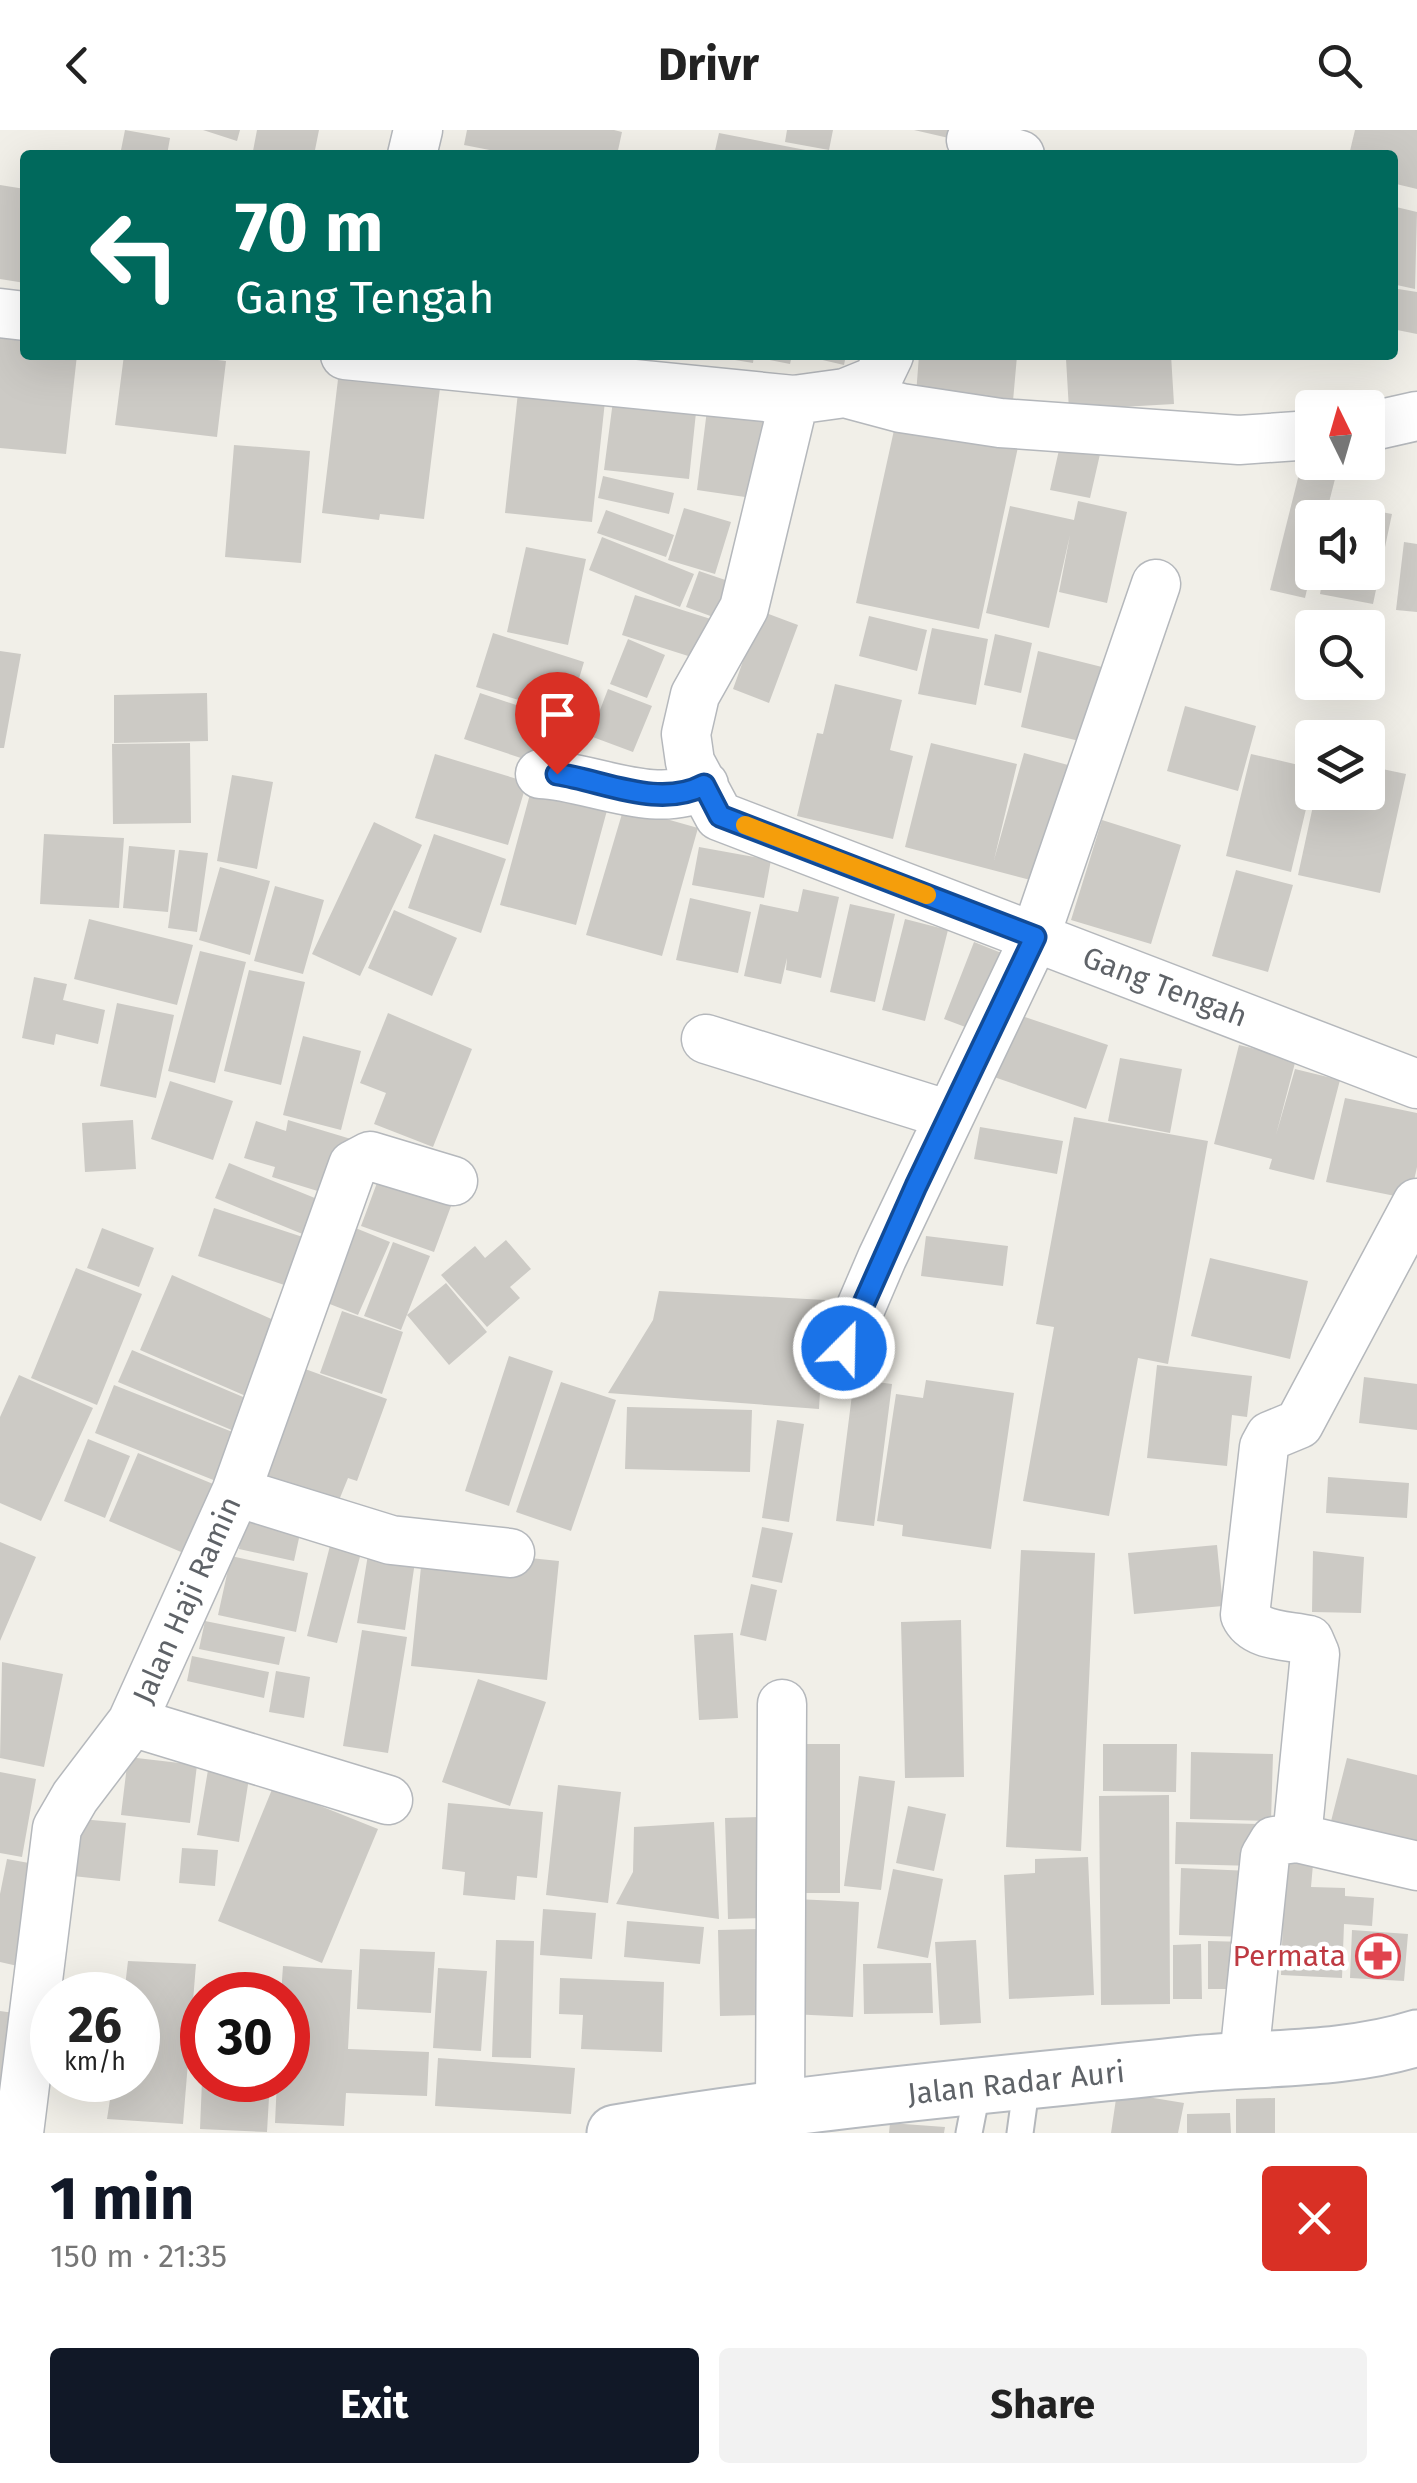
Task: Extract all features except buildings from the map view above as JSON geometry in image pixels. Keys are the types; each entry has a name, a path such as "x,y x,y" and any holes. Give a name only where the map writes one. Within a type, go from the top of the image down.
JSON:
{"main road":[{"name":"Jalan Radar Auri","path":"619,2133 780,2107 998,2109 1244,2058 1323,2054 1417,2038"}],"street":[{"path":"970,142 1001,150"},
{"path":"396,360 794,400 844,393 877,380 886,360"},
{"path":"844,393 901,408 1000,423 1239,440 1295,436"},
{"name":"Gang Tengah","path":"794,400 744,608 695,695 686,734 690,762 720,816 1417,1084"},
{"path":"1385,423 1417,416"},
{"path":"844,1348 949,1114 1035,937 1156,584"},
{"path":"540,774 577,777 654,793 691,792 704,785"},
{"path":"706,1038 949,1114"},
{"name":"Jalan Haji Ramin","path":"19,2133 57,1828 132,1722 236,1492 353,1164 370,1156 453,1181"},
{"path":"1297,1838 1316,1654 1309,1640 1260,1631 1250,1625 1245,1615 1264,1447 1270,1436 1299,1424 1417,1203"},
{"path":"236,1492 391,1540 510,1553"},
{"path":"780,2107 782,1704"},
{"path":"132,1722 388,1800"},
{"path":"1244,2058 1264,1856 1274,1841 1297,1838 1417,1866"}],"slow traffic":[{"path":"745,825 927,895"}],"place":[{"name":"Permata","path":"1378,1956"}],"route":[{"path":"557,774 654,793 691,792 704,785 720,816 1035,937 882,1258 844,1348"}]}
